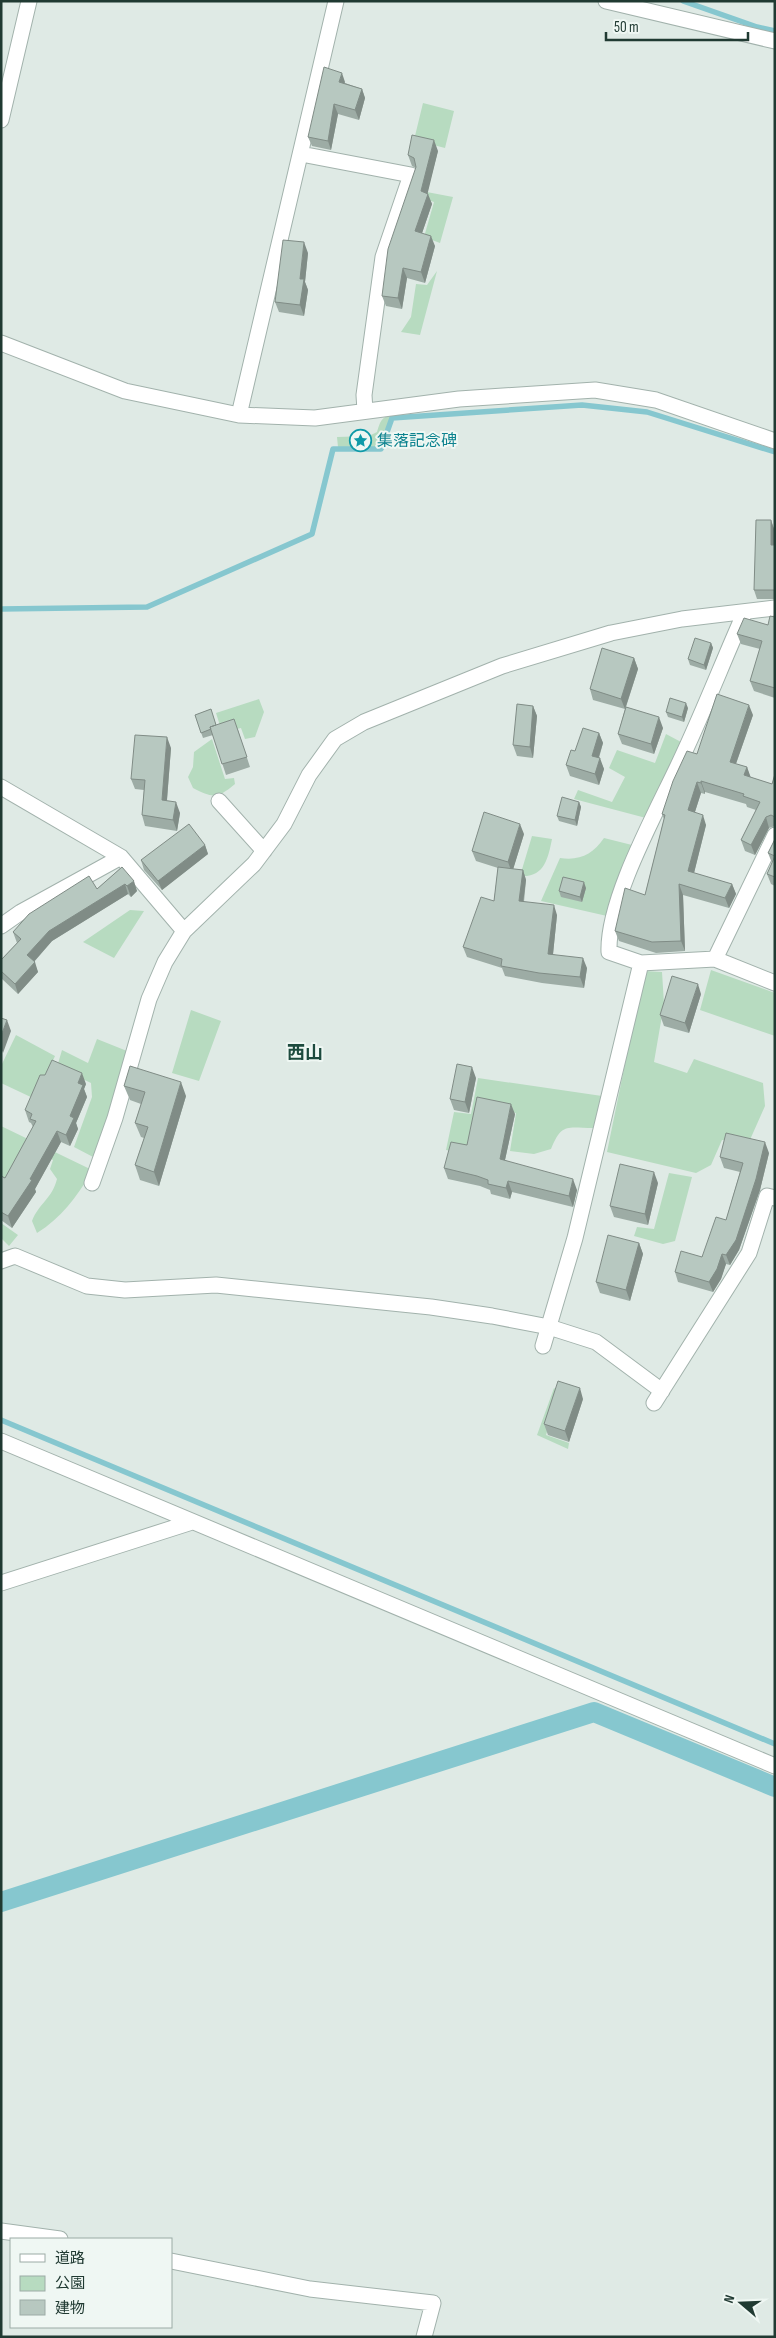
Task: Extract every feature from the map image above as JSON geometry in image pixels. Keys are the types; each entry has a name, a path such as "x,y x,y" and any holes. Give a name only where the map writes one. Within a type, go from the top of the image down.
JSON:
{"street":[{"path":"1,120 29,1"},
{"path":"239,415 336,1"},
{"path":"606,1 775,41"},
{"path":"301,154 411,174 383,257 364,396 365,411"},
{"path":"1,343 125,391 239,415 315,418 458,400 596,390 656,400 775,441"},
{"path":"92,1183 115,1118 149,999 165,962 184,931 254,864 264,851 284,824 309,775 335,739 364,722 502,666 611,633 682,619 775,608"},
{"path":"745,612 685,752 626,878 609,937 609,952 641,963 715,959 775,984"},
{"path":"1,788 121,857 184,931"},
{"path":"219,801 264,851"},
{"path":"715,959 775,835"},
{"path":"1,926 30,907 121,857"},
{"path":"543,1346 576,1238 641,963"},
{"path":"1,1261 15,1256 87,1286 125,1290 216,1285 431,1307 549,1327 596,1342 658,1397 749,1253 767,1196 775,1198"},
{"path":"1,1441 775,1766"},
{"path":"1,1583 192,1522"},
{"path":"1,2230 53,2238"},
{"path":"172,2261 310,2289 433,2303 424,2337"}],"green space":[{"path":"423,103 454,111 445,148 414,140"},
{"path":"411,189 453,197 440,243 424,237 434,202 410,194"},
{"path":"437,271 420,335 401,332 411,317 416,284 427,285"},
{"path":"392,415 380,448 338,447 337,437 369,436 377,432 383,419"},
{"path":"259,699 264,712 255,737 245,739 241,728 222,732 216,713"},
{"path":"666,734 681,742 646,818 574,799 578,790 612,802 625,777 609,768 617,750 655,763"},
{"path":"212,739 225,779 234,778 235,784 224,792 215,795 205,794 193,788 188,777 193,767 194,752"},
{"path":"532,836 552,839 549,854 544,866 535,874 520,876"},
{"path":"604,838 632,845 607,916 541,901 560,858 567,859 585,855 591,852"},
{"path":"130,910 144,911 114,958 83,942"},
{"path":"711,970 775,993 775,1036 700,1010"},
{"path":"644,971 662,972 664,1004 654,1062 687,1073 694,1059 763,1083 765,1106 749,1142 722,1140 711,1165 696,1173 607,1152"},
{"path":"191,1010 221,1021 199,1081 172,1073"},
{"path":"16,1035 55,1056 35,1099 1,1083 1,1066"},
{"path":"97,1039 127,1051 95,1158 74,1147 92,1097 91,1083 57,1067 62,1050 88,1063"},
{"path":"478,1078 602,1096 594,1128 566,1128 559,1134 551,1149 534,1154 510,1151 516,1113 480,1106 469,1154 446,1150 454,1112 471,1114"},
{"path":"1,1126 90,1169 91,1173 67,1207 37,1233 32,1221 55,1186 57,1179 50,1169 53,1160 30,1147 1,1196"},
{"path":"669,1173 692,1177 675,1241 663,1244 634,1236 637,1227 654,1229"},
{"path":"1,1223 18,1235 9,1246 1,1238"},
{"path":"554,1388 560,1392 546,1435 569,1443 568,1449 537,1435"}],"building":[{"path":"324,67 342,73 339,82 362,89 355,110 334,104 328,141 308,137"},
{"path":"412,135 434,140 421,191 428,194 415,231 431,236 421,272 403,268 398,298 382,296 388,249 416,167 414,158 408,155"},
{"path":"283,240 304,242 300,279 304,279 300,305 275,302"},
{"path":"756,520 771,520 771,545 775,545 775,590 754,590"},
{"path":"770,616 775,617 775,688 750,681 762,641 737,634 744,618 768,625"},
{"path":"695,638 711,643 704,665 688,659"},
{"path":"602,648 634,658 621,699 590,689"},
{"path":"717,694 749,705 730,762 747,767 744,775 772,784 775,774 775,817 771,815 766,817 751,845 741,840 760,802 743,796 744,794 701,781 701,783 697,782 688,810 703,815 688,871 732,884 725,898 679,884 681,941 652,942 615,931 625,888 645,895 665,815 662,814 673,781 687,751 697,754"},
{"path":"670,698 686,703 682,717 666,712"},
{"path":"517,704 533,706 530,747 513,745"},
{"path":"626,707 659,717 651,744 618,734"},
{"path":"211,709 216,725 201,733 195,715"},
{"path":"234,719 247,757 222,764 210,727"},
{"path":"583,728 599,733 592,756 600,758 595,774 566,765 571,750 575,751"},
{"path":"135,735 167,737 162,800 176,802 173,820 142,815 145,780 131,779"},
{"path":"562,797 579,802 575,820 557,816"},
{"path":"484,812 520,824 508,862 472,851"},
{"path":"189,824 205,845 158,881 141,860"},
{"path":"775,839 775,856 768,853"},
{"path":"775,856 775,877 767,874"},
{"path":"122,867 134,881 127,886 125,884 49,931 27,955 35,962 15,984 1,971 1,960 21,939 13,932 29,914 89,876 97,889"},
{"path":"498,867 523,870 519,901 554,905 548,954 583,958 580,977 539,973 501,966 502,959 463,947 481,897 494,901"},
{"path":"563,877 584,882 580,897 559,891"},
{"path":"672,976 698,984 685,1023 660,1015"},
{"path":"1,1018 7,1020 1,1036"},
{"path":"52,1060 82,1073 78,1083 83,1085 70,1116 74,1118 66,1135 57,1131 30,1179 32,1180 8,1216 1,1212 1,1176 5,1178 36,1121 30,1119 32,1114 25,1110 40,1075 45,1075"},
{"path":"457,1064 472,1067 465,1102 450,1099"},
{"path":"130,1066 181,1082 154,1172 135,1165 148,1127 135,1123 145,1092 124,1086"},
{"path":"477,1097 511,1104 500,1159 573,1179 569,1196 508,1181 506,1188 488,1184 488,1180 477,1176 444,1168 451,1142 467,1145"},
{"path":"726,1133 765,1142 756,1179 736,1240 726,1255 722,1254 717,1269 709,1282 675,1272 681,1251 702,1257 716,1217 726,1220 743,1163 720,1157"},
{"path":"620,1164 654,1172 645,1214 610,1206"},
{"path":"608,1235 639,1243 626,1290 596,1282"},
{"path":"558,1381 580,1388 565,1431 544,1424"}],"waterway":[{"path":"683,1 757,27 775,31"},
{"path":"1,609 147,607 312,534 333,449 381,449 392,418 582,405 647,412 775,452"},
{"path":"1,1420 775,1744"},
{"path":"1,1902 594,1712 775,1787"}],"place":[{"name":"集落記念碑","path":"361,441"}],"district":[{"name":"西山","path":"305,1053"}]}
